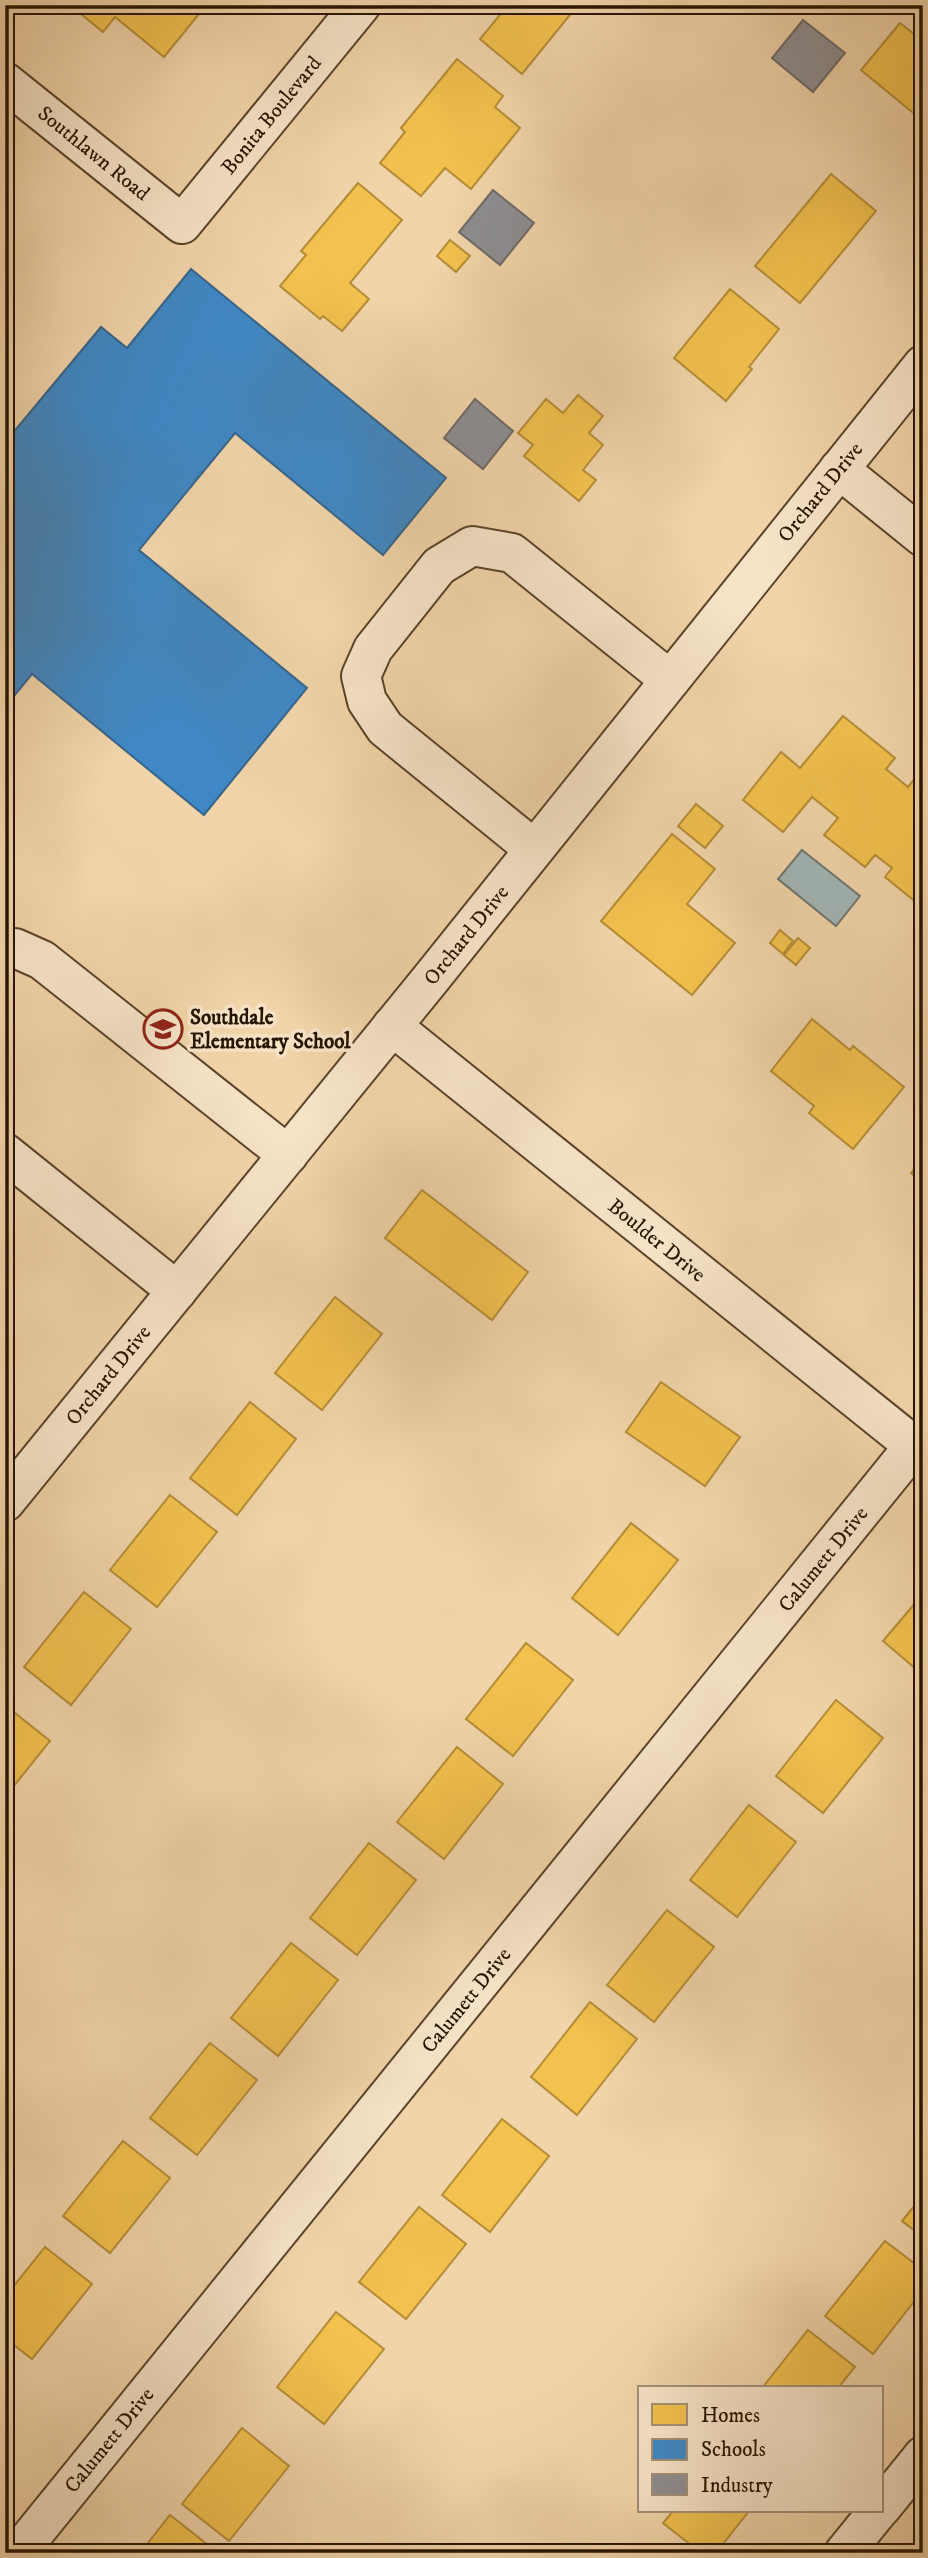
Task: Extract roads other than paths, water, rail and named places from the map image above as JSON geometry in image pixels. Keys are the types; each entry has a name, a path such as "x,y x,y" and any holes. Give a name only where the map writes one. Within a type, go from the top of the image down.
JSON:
{"street":[{"name":"Bonita Boulevard","path":"182,224 361,5"},
{"name":"Southlawn Road","path":"5,82 182,224"},
{"name":"Orchard Drive","path":"5,1502 288,1155 923,365"},
{"path":"839,468 923,537"},
{"path":"534,849 385,728 366,701 361,676 373,649 439,566 472,546 512,554 670,680"},
{"path":"5,949 15,948 42,960 288,1155"},
{"name":"Boulder Drive","path":"392,1026 918,1450"},
{"path":"5,1153 177,1291"},
{"name":"Calumett Drive","path":"18,2553 918,1450"},
{"path":"883,2505 923,2456"},
{"path":"844,2553 878,2512"}],"place":[{"name":"Southdale Elementary School","path":"163,1029"}]}
